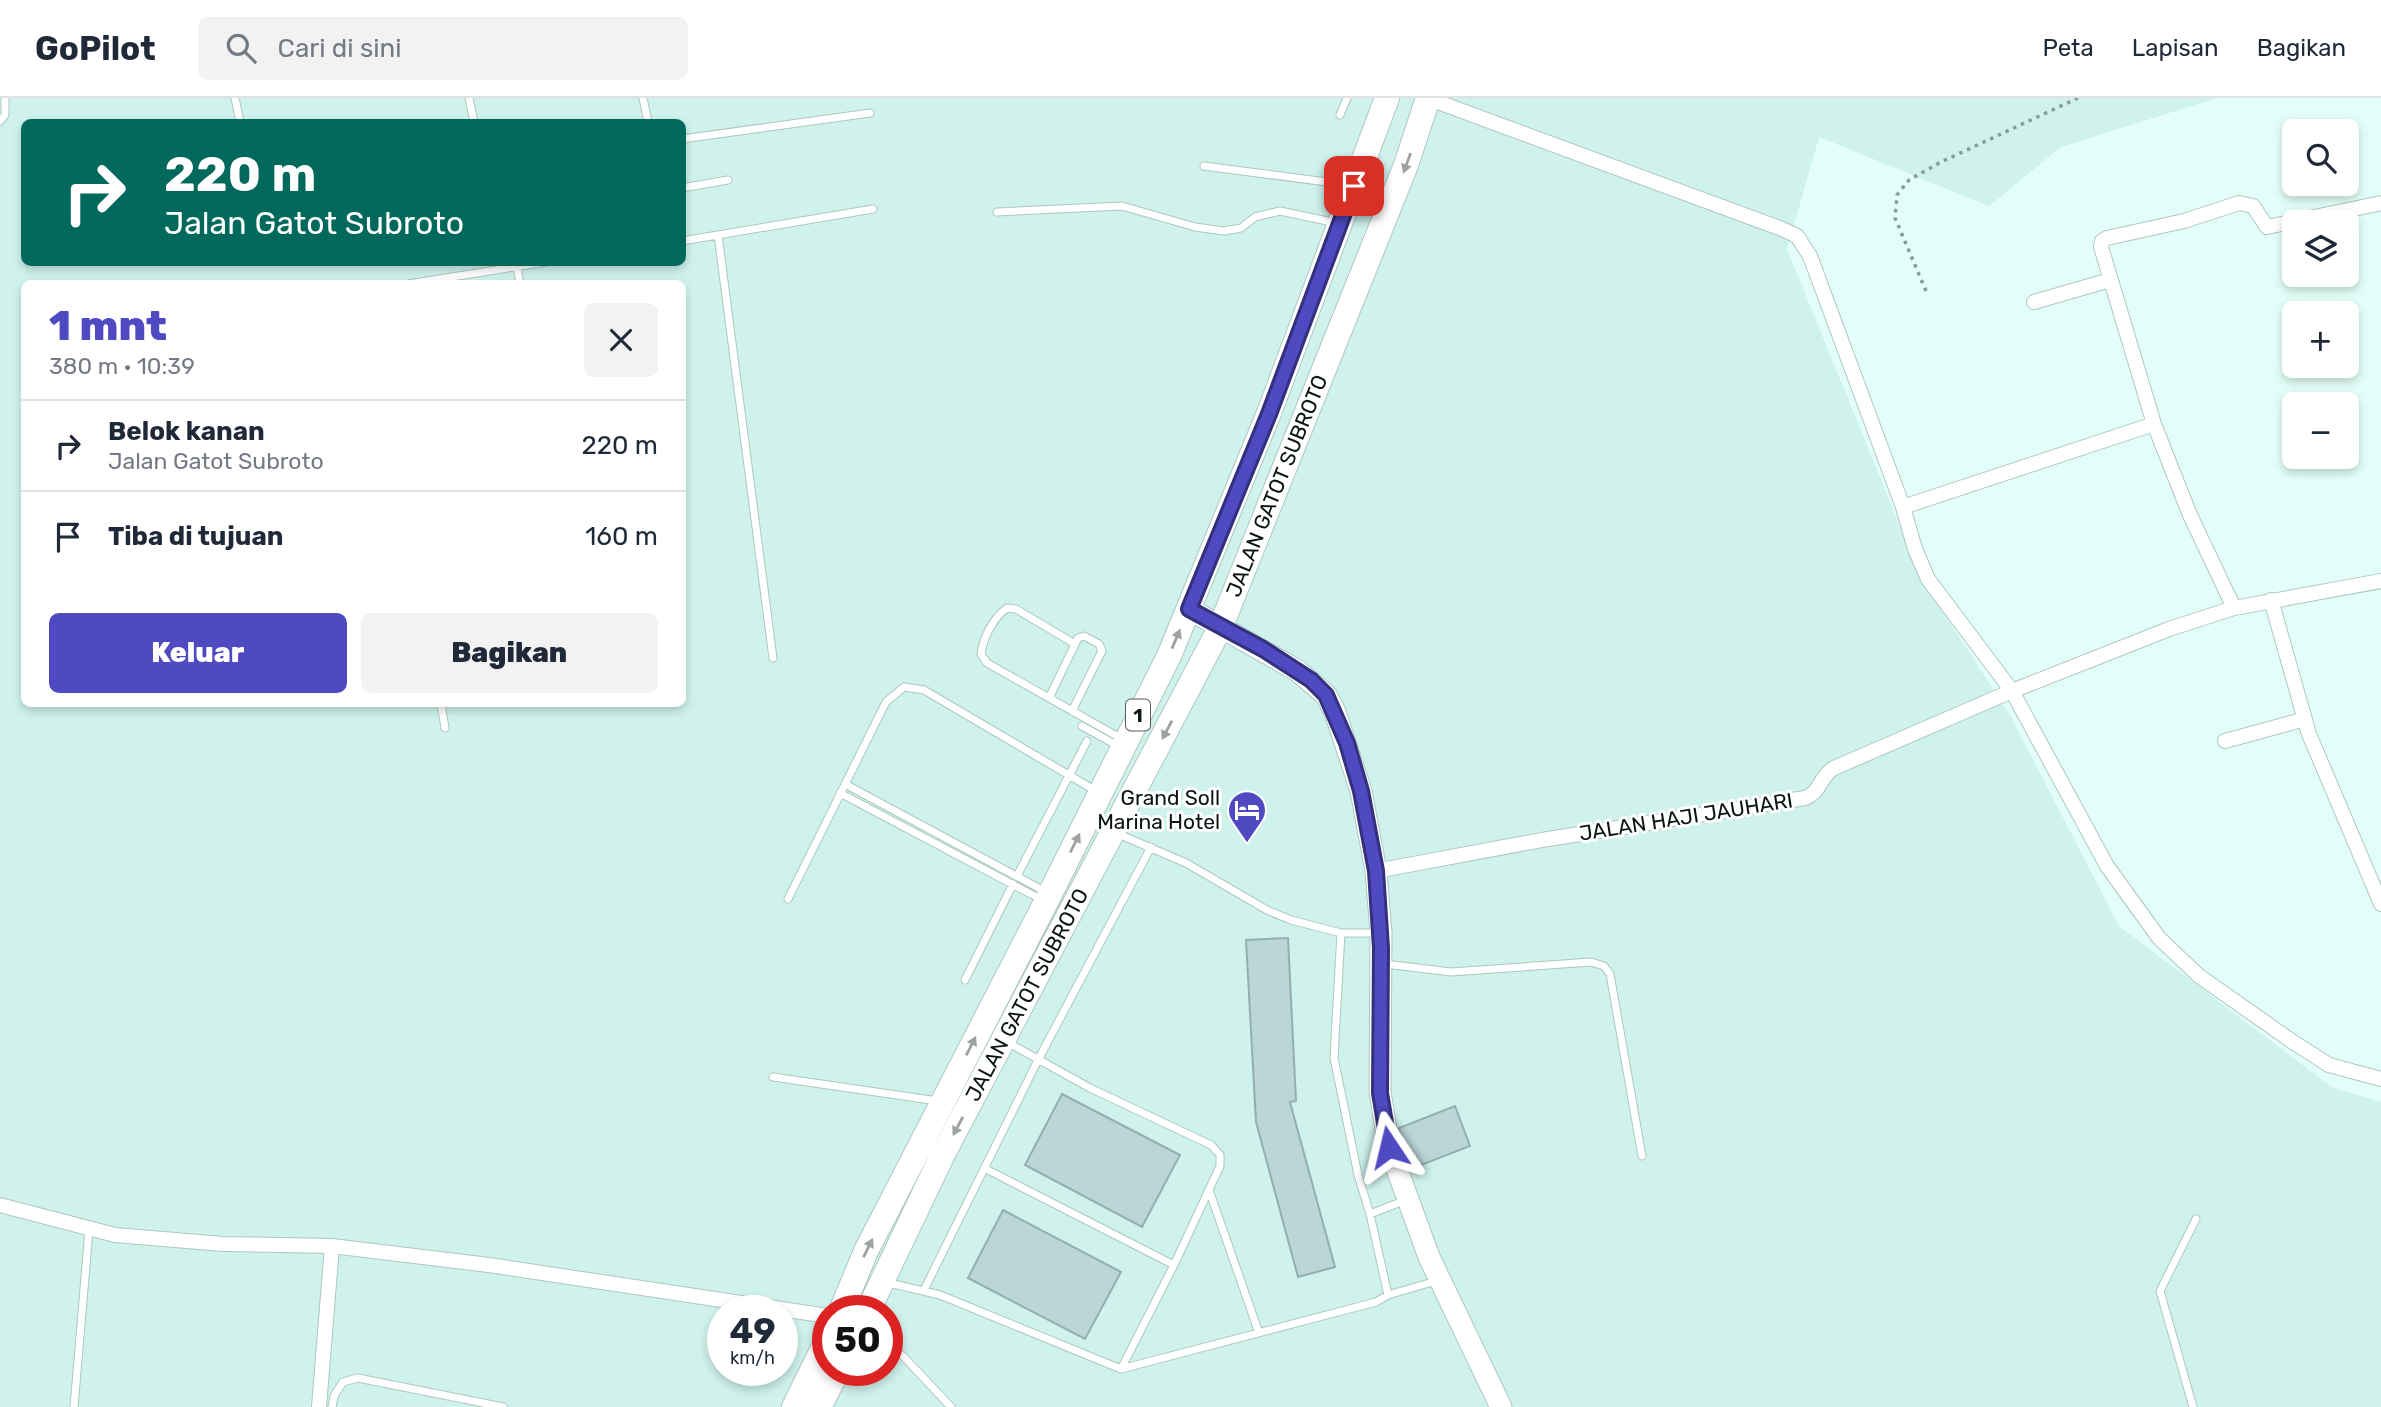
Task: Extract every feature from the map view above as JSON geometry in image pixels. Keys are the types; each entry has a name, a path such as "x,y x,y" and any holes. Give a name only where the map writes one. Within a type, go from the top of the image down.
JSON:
{"highway":[{"name":"JALAN GATOT SUBROTO","path":"848,1295 866,1251 1169,656 1269,414 1387,98"},
{"name":"JALAN GATOT SUBROTO","path":"875,1295 942,1156 1221,626 1406,165 1428,98"},
{"path":"794,1407 812,1370"},
{"path":"818,1407 829,1386"}],"main road":[{"path":"1189,609 1298,671 1326,695 1347,743 1361,791 1376,871 1381,933 1380,1093 1389,1147 1440,1280 1501,1407"}],"street":[{"path":"1428,98 1797,236 1810,256 1928,579 2012,691 2107,866 2159,938 2199,976 2329,1065 2381,1079"},
{"path":"2234,608 2190,515 2154,424 2110,280 2101,247 2102,241 2184,221 2239,202 2253,206 2267,227 2381,203"},
{"path":"2034,302 2110,280"},
{"path":"1903,507 2154,424"},
{"name":"JALAN HAJI JAUHARI","path":"1376,871 1542,840 1805,798 1818,791 1826,774 1834,768 2012,691 2169,629 2234,608 2381,581"},
{"path":"2271,600 2305,719 2378,889 2381,904"},
{"path":"2225,741 2305,719"},
{"path":"0,1205 89,1230 159,1240 332,1247 489,1265 812,1314"},
{"path":"318,1407 332,1247"}],"lane":[{"path":"0,121 5,115 5,98"},
{"path":"235,98 239,119"},
{"path":"469,98 473,119"},
{"path":"643,98 647,119"},
{"path":"1340,115 1347,98"},
{"path":"686,138 870,113"},
{"path":"1204,166 1354,186"},
{"path":"686,187 728,180"},
{"path":"997,212 1122,206 1195,227 1224,230 1241,228 1255,217 1280,211 1339,224"},
{"path":"686,240 873,209"},
{"path":"718,235 773,658"},
{"path":"430,280 505,266 523,266"},
{"path":"517,267 519,280"},
{"path":"1075,643 1016,609 1007,608 999,614 982,644 981,654 987,663 1124,744"},
{"path":"1049,698 1078,638 1084,636 1099,644 1102,651 1072,711"},
{"path":"788,899 886,702 904,687 916,687 1100,793"},
{"path":"442,707 445,728"},
{"path":"1082,726 1124,744"},
{"path":"965,980 1087,741"},
{"path":"845,784 1048,898"},
{"path":"840,793 1015,880"},
{"path":"1112,832 1151,847 1210,876 1267,910 1291,920 1341,933 1381,933"},
{"path":"924,1290 1038,1060 1151,847"},
{"path":"1341,933 1334,1058 1358,1175 1370,1214 1388,1295"},
{"path":"1381,964 1451,972 1591,962 1604,966 1610,974 1642,1156"},
{"path":"1003,1040 1038,1060 1212,1145 1220,1155 1220,1166 1121,1369"},
{"path":"773,1077 942,1102"},
{"path":"984,1168 1174,1265"},
{"path":"1209,1189 1259,1333"},
{"path":"1370,1214 1408,1199"},
{"path":"2193,1407 2160,1291 2196,1219"},
{"path":"74,1407 89,1230"},
{"path":"881,1281 924,1290 1121,1369 1376,1302 1388,1295 1440,1280"},
{"path":"903,1356 951,1407"},
{"path":"332,1407 334,1396 342,1382 358,1378 503,1407"}],"path":[{"path":"1926,291 1895,218 1897,195 1909,180 2078,98"}],"shaded area":[{"path":"0,98 2217,98 2061,147 1989,206 1819,137 1787,249 1921,578 2010,715 2119,926 2333,1088 2381,1102 2381,1407 0,1407"}],"building":[{"path":"1288,938 1296,1101 1290,1102 1335,1267 1298,1277 1256,1122 1246,940"},
{"path":"1062,1094 1180,1155 1142,1227 1025,1165"},
{"path":"1455,1106 1470,1146 1411,1169 1399,1128"},
{"path":"1003,1210 1121,1272 1085,1339 968,1278"}],"place":[{"name":"Grand Soll Marina Hotel","path":"1247,844"}],"route":[{"path":"1354,186 1269,414 1189,609 1263,649 1311,680 1326,695 1347,743 1361,791 1376,871 1381,933 1380,1093 1389,1147"}]}
